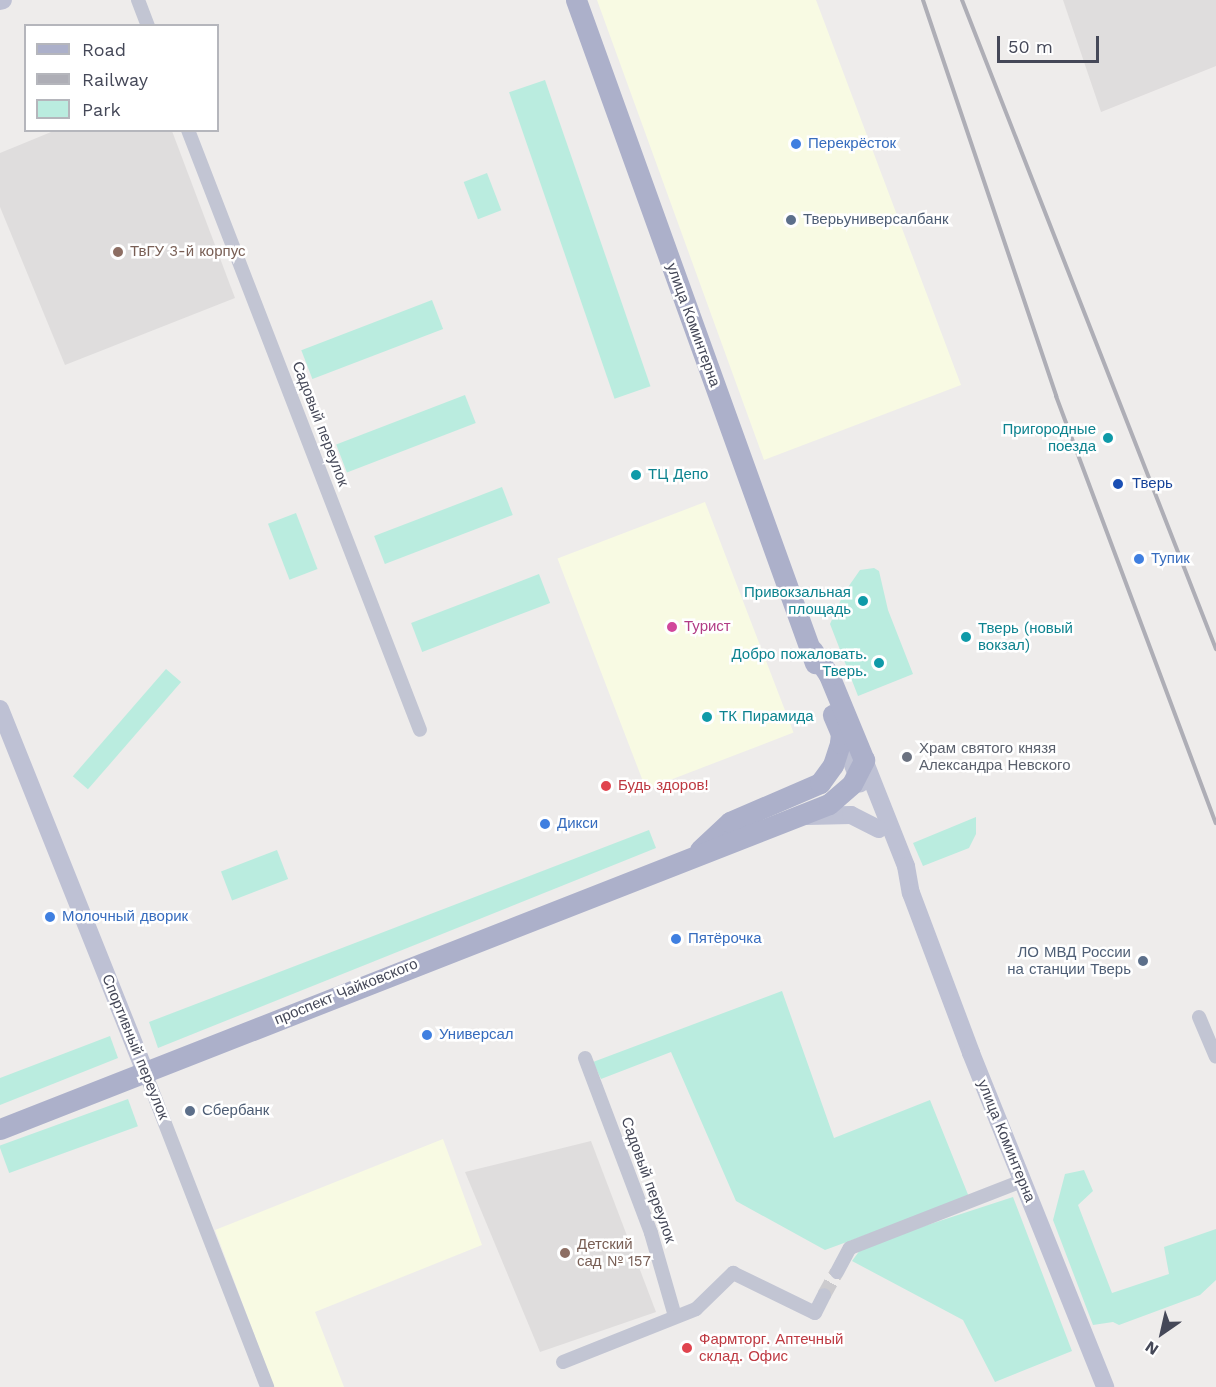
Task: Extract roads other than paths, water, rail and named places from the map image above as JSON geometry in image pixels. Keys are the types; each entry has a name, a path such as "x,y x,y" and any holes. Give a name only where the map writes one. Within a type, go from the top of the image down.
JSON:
{"main road":[{"name":"улица Коминтерна","path":"576,0 812,650 819,681 858,778 906,866 911,893 1022,1181 1105,1387"},
{"name":"улица Коминтерна","path":"812,650 829,675 858,778"},
{"name":"Спортивный переулок","path":"0,709 145,1072"},
{"name":"проспект Чайковского","path":"692,857 730,822 813,789 833,765 841,734"},
{"name":"проспект Чайковского","path":"0,1129 829,804 858,778"},
{"path":"813,789 858,778 882,821"},
{"path":"796,817 851,815 882,821"}],"street":[{"path":"138,0 147,24"},
{"name":"Садовый переулок","path":"189,132 420,730"},
{"path":"1199,1017 1216,1057"},
{"name":"Садовый переулок","path":"585,1058 651,1233 675,1316"},
{"name":"Спортивный переулок","path":"145,1072 267,1387"},
{"path":"837,1272 850,1248 1022,1181"},
{"path":"563,1362 696,1309 733,1273 815,1313 824,1295"}],"tunnel":[{"path":"824,1295 837,1272"}],"railway":[{"path":"923,0 1056,396 1216,823"},
{"path":"962,0 1216,649"}],"place":[{"name":"Перекрёсток","path":"796,144"},
{"name":"Тверьуниверсалбанк","path":"791,220"},
{"name":"ТвГУ 3-й корпус","path":"118,252"},
{"name":"Пригородные поезда","path":"1108,438"},
{"name":"ТЦ Депо","path":"636,475"},
{"name":"Тверь","path":"1118,484"},
{"name":"Тупик","path":"1139,559"},
{"name":"Привокзальная площадь","path":"863,601"},
{"name":"Турист","path":"672,627"},
{"name":"Тверь (новый вокзал)","path":"966,637"},
{"name":"Добро пожаловать. Тверь.","path":"879,663"},
{"name":"ТК Пирамида","path":"707,717"},
{"name":"Храм святого князя Александра Невского","path":"907,757"},
{"name":"Будь здоров!","path":"606,786"},
{"name":"Дикси","path":"545,824"},
{"name":"Молочный дворик","path":"50,917"},
{"name":"Пятёрочка","path":"676,939"},
{"name":"ЛО МВД России на станции Тверь","path":"1143,961"},
{"name":"Универсал","path":"427,1035"},
{"name":"Сбербанк","path":"190,1111"},
{"name":"Детский сад № 157","path":"565,1253"},
{"name":"Фармторг. Аптечный склад. Офис","path":"687,1348"}]}
